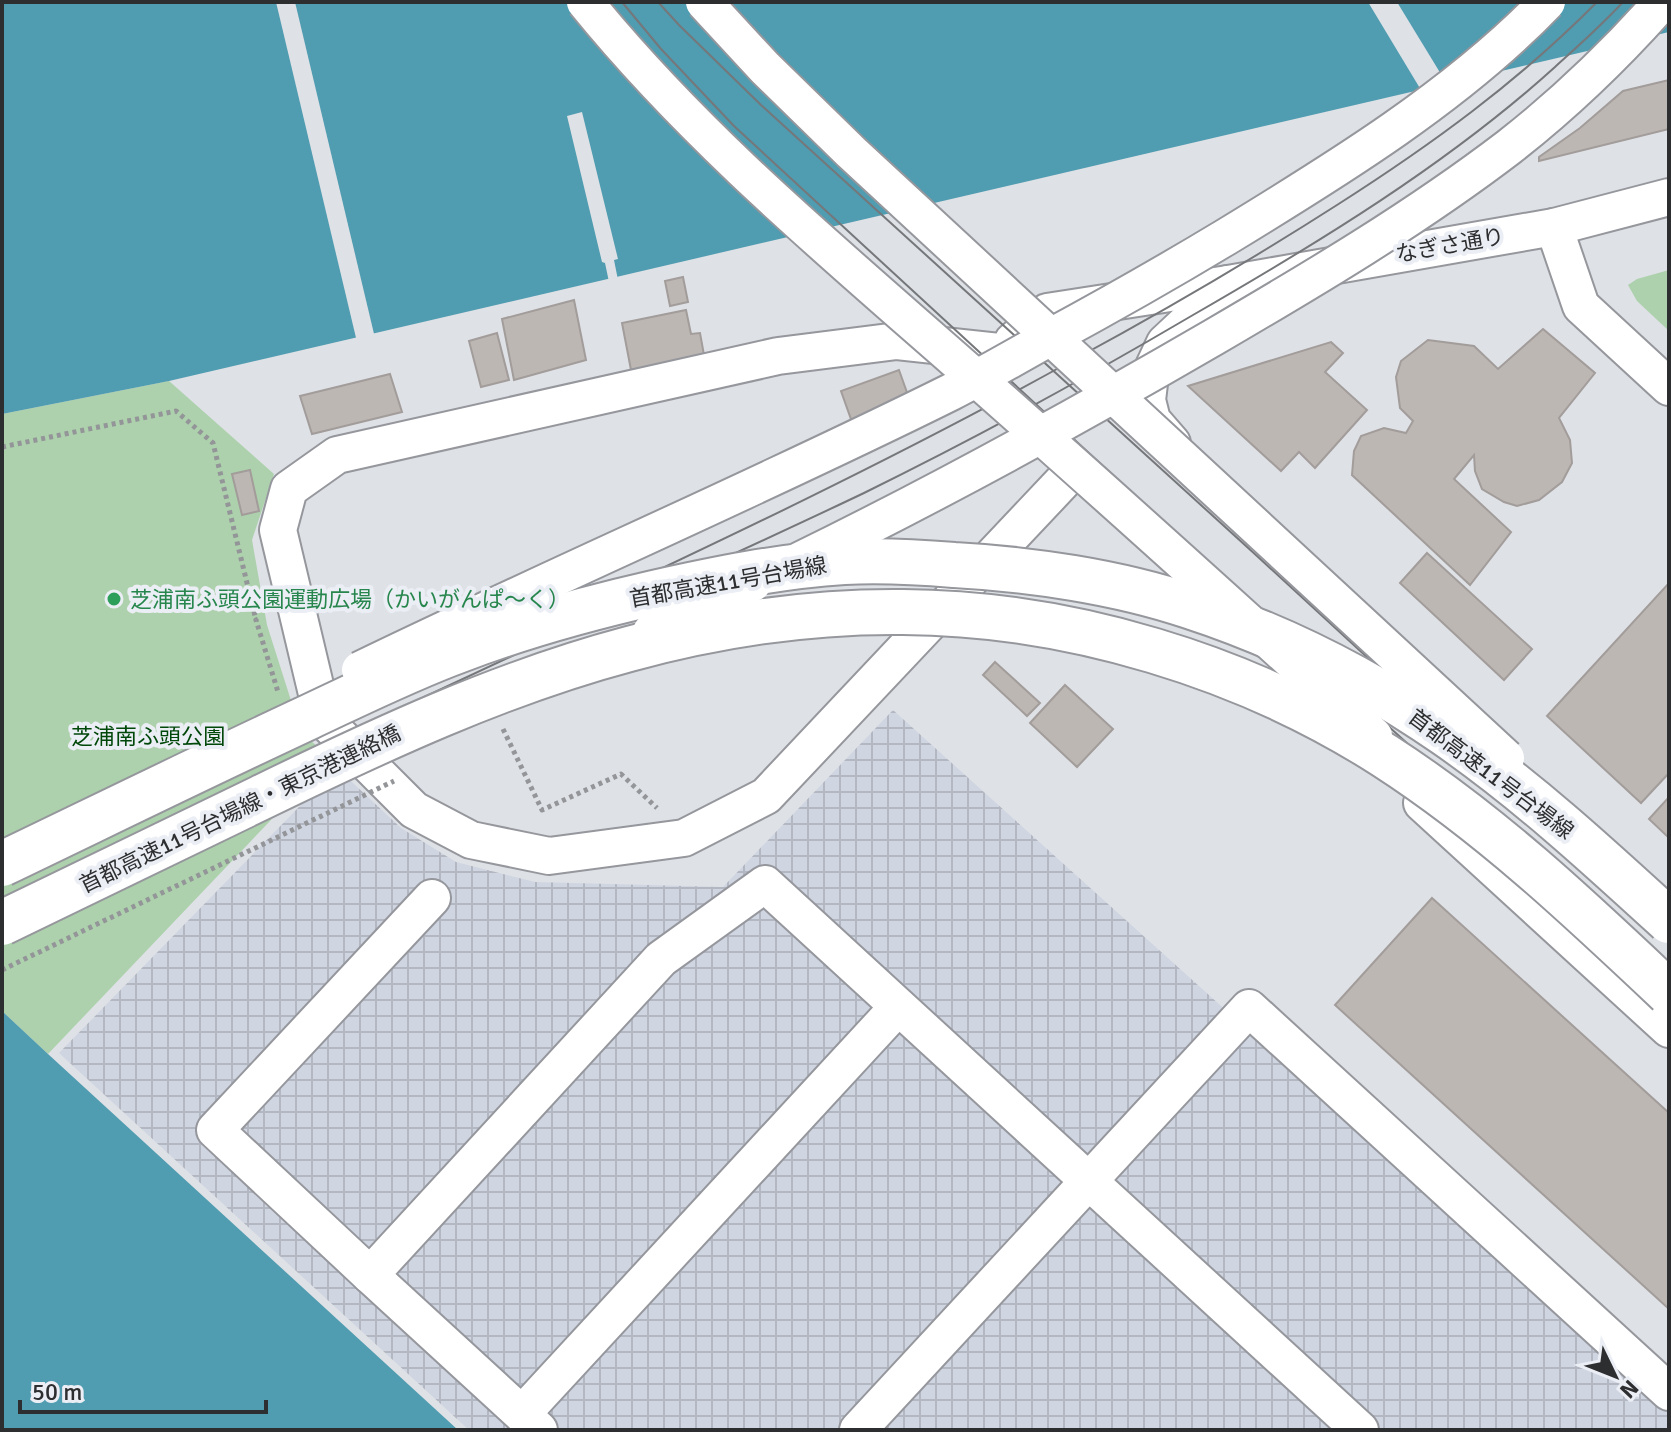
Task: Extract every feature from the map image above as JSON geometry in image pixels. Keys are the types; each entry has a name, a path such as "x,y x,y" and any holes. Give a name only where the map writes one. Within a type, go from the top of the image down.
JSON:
{"highway":[{"name":"首都高速11号台場線","path":"2,864 376,686 458,650 539,622 684,586 782,568 848,562 911,562 1043,573 1134,591 1240,624 1321,661 1385,695 1443,732 1571,834 1669,921"},
{"name":"首都高速11号台場線","path":"493,715 627,649 705,631 781,620 845,613 964,615 1036,624 1129,643 1284,701 1381,753 1456,805 1513,851 1669,993"},
{"name":"首都高速11号台場線・東京港連絡橋","path":"2,923 401,732 493,715"}],"street":[{"path":"585,2 640,66 708,137 789,213 1080,469 1669,1003"},
{"path":"704,2 765,68 851,152 1669,905"},
{"path":"2,843 445,629 818,457 955,390 1163,275 1331,171 1447,90 1492,54 1547,2"},
{"path":"2,945 857,533 1130,386 1340,262 1470,176 1512,145 1566,97 1619,48 1662,2"},
{"name":"なぎさ通り","path":"999,352 1047,312 1554,227 1669,197"},
{"path":"1554,227 1581,306 1669,387"},
{"path":"1228,284 1165,343 1150,375 1147,400 1152,420 1164,436 1223,492 1669,905"},
{"path":"1067,477 766,796 684,838 549,856 471,840 414,810 323,719 278,530 289,489 337,455 778,356 897,341 999,352 997,413 1067,477 1669,1029"},
{"path":"370,1275 661,959 765,884 1360,1430"},
{"path":"432,898 215,1130 531,1422 898,1007"},
{"path":"858,1430 1249,1008 1669,1392"}],"path":[{"path":"2,447 176,411 213,443 256,620"},
{"path":"493,715 516,722"},
{"path":"493,715 542,810 621,774 658,809"},
{"path":"2,970 402,777"}],"shaded area":[{"path":"893,710 1669,1410 1669,1430 469,1430 59,1053 337,768 401,828 456,862 535,882 723,887"}],"green space":[{"path":"1669,270 1669,331 1637,301 1628,285 1637,279"},
{"name":"芝浦南ふ頭公園","path":"169,381 274,474 252,540 267,625 301,732 330,758 48,1054 2,1011 2,414"}],"water":[{"path":"2,2 1669,2 1669,32 169,381 2,414"},
{"path":"2,1011 48,1054 458,1430 2,1430"}],"pier":[{"path":"276,2 295,2 375,338 357,342"},
{"path":"1368,2 1397,2 1447,84 1421,90"},
{"path":"582,112 618,259 614,260 618,280 609,282 567,116"}],"building":[{"path":"1669,80 1669,129 1539,161 1539,157 1580,128 1623,91"},
{"path":"683,277 688,302 670,306 665,281"},
{"path":"574,300 586,360 514,380 502,319"},
{"path":"686,310 691,334 700,333 704,355 631,370 622,323"},
{"path":"1543,329 1595,373 1559,418 1570,440 1572,463 1562,482 1539,500 1517,506 1482,489 1475,471 1474,455 1454,479 1511,532 1470,585 1352,475 1354,451 1361,436 1384,428 1406,433 1413,421 1400,408 1396,377 1401,361 1428,340 1474,346 1498,369"},
{"path":"497,333 509,380 481,387 469,341"},
{"path":"1331,342 1343,353 1325,372 1367,410 1315,468 1299,452 1281,471 1188,386"},
{"path":"899,370 910,401 852,422 841,391"},
{"path":"390,374 402,412 312,434 300,396"},
{"path":"250,470 259,511 242,515 232,474"},
{"path":"1427,553 1532,649 1504,680 1400,583"},
{"path":"1669,583 1669,773 1641,803 1547,716"},
{"path":"995,662 1040,703 1027,716 983,675"},
{"path":"1065,685 1113,729 1077,767 1030,723"},
{"path":"1669,797 1669,838 1649,819"},
{"path":"1432,898 1669,1113 1669,1309 1335,1005"}],"tram line":[{"path":"622,2 661,49 734,126 1231,584 1669,980"},
{"path":"658,2 761,105 1669,935"},
{"path":"2,885 769,517 923,440 1108,341 1272,246 1406,159 1505,86 1597,2"},
{"path":"2,902 407,705 864,493 1071,385 1287,260 1426,169 1514,103 1623,2"}],"place":[{"name":"芝浦南ふ頭公園運動広場（かいがんぱ～く）","path":"114,599"}]}
